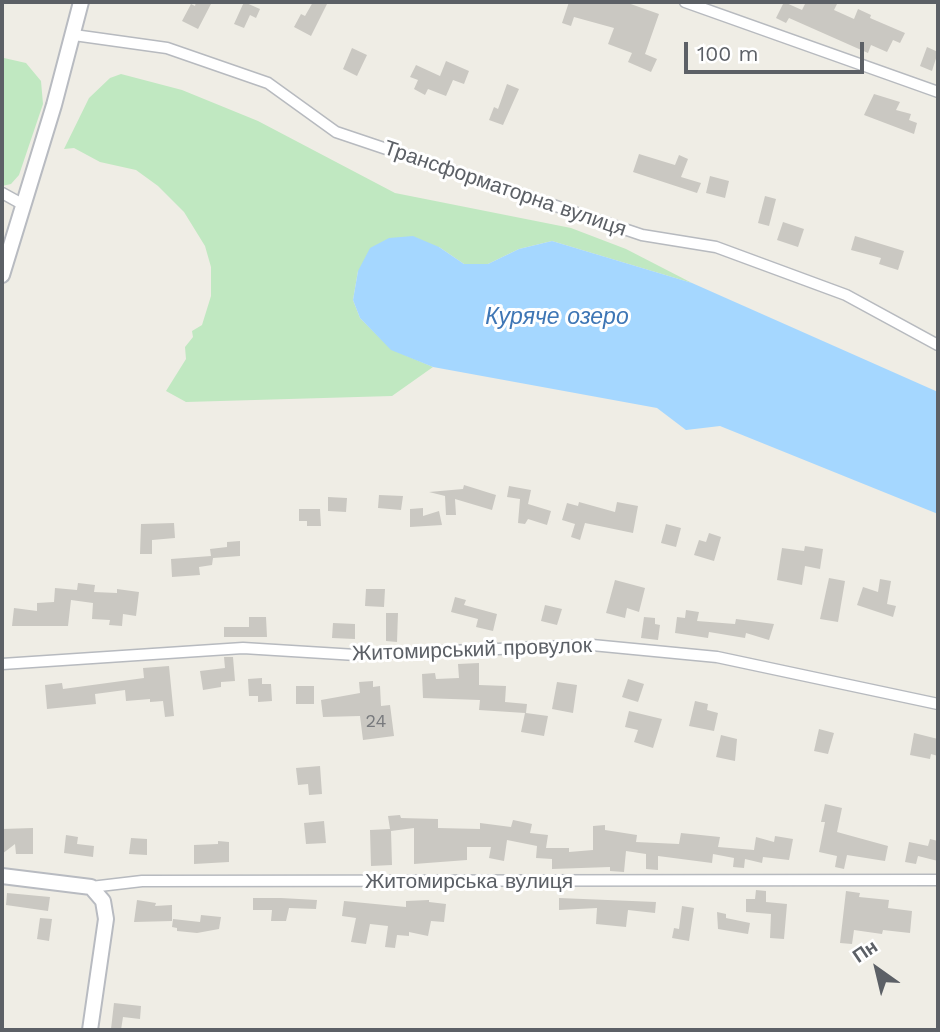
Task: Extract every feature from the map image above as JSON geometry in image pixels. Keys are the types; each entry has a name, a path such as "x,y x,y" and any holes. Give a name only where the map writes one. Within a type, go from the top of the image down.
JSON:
{"street":[{"path":"2,275 74,35 81,2"},
{"path":"685,2 938,92"},
{"name":"Трансформаторна вулиця","path":"74,35 167,48 268,83 336,132 642,235 716,247 846,295 938,345"},
{"path":"2,193 22,204"},
{"name":"Житомирський провулок","path":"2,664 243,648 356,654 592,645 717,657 938,704"},
{"name":"Житомирська вулиця","path":"2,876 91,887 142,881 938,880"},
{"path":"90,1030 106,919 103,901 91,887"}],"green space":[{"path":"4,58 26,63 41,81 43,104 19,175 11,184 2,186"},
{"path":"121,74 182,90 258,121 395,193 571,228 626,249 692,283 552,241 519,249 488,264 464,264 439,247 358,271 353,300 360,318 391,349 433,367 392,396 186,402 166,391 186,359 185,347 193,337 192,331 202,325 211,296 211,267 205,246 184,212 158,186 136,170 100,162 74,148 64,149 89,98 110,78"}],"water":[{"name":"Куряче озеро","path":"413,236 439,247 464,264 488,264 519,249 552,241 692,283 938,392 938,514 720,426 686,430 657,408 433,367 391,350 360,318 353,300 358,271 370,248 389,238"}],"building":[{"path":"196,2 212,2 198,29 182,21 191,4 195,6"},
{"path":"244,2 260,9 256,18 250,15 244,28 234,24"},
{"path":"313,2 328,2 311,36 294,27 301,14 305,16"},
{"path":"569,2 625,2 659,14 645,54 657,59 651,72 628,62 632,53 608,44 614,28 574,17 571,26 562,23"},
{"path":"784,2 802,10 806,2 838,2 834,10 854,19 858,9 871,15 870,18 905,33 900,43 893,40 887,52 871,45 868,53 789,18 786,23 776,18"},
{"path":"927,47 938,52 932,71 920,66"},
{"path":"352,48 367,55 357,76 343,69"},
{"path":"446,61 469,71 464,84 453,80 446,96 428,89 425,95 414,89 418,80 410,77 416,65 440,76"},
{"path":"507,84 519,89 503,125 489,120 494,107 498,109"},
{"path":"874,94 900,102 896,110 911,114 909,120 917,123 914,134 864,115"},
{"path":"639,154 675,165 679,155 688,159 681,177 701,183 697,193 633,172"},
{"path":"710,176 729,181 725,198 706,193"},
{"path":"765,196 776,199 769,226 758,223"},
{"path":"783,222 804,229 798,247 777,240"},
{"path":"855,236 904,251 898,270 879,264 881,258 851,250"},
{"path":"464,485 496,495 492,510 455,499 456,515 446,515 445,496 429,492 463,489"},
{"path":"509,486 531,490 528,504 551,511 547,525 528,519 525,524 518,523 520,499 507,497"},
{"path":"379,495 403,496 401,510 378,508"},
{"path":"328,497 347,498 346,512 328,511"},
{"path":"579,502 615,512 617,502 638,506 633,533 585,523 580,540 571,537 575,524 562,520 567,503 578,506"},
{"path":"423,508 423,516 439,511 442,525 410,527 410,509"},
{"path":"299,509 320,509 321,526 307,526 307,521 299,521"},
{"path":"174,523 175,538 152,540 152,554 140,554 141,524"},
{"path":"666,524 681,528 676,547 661,543"},
{"path":"709,533 721,537 714,561 694,555 699,540 706,542"},
{"path":"240,541 240,556 213,558 212,565 199,567 200,575 172,577 171,559 211,556 210,549 227,547 227,542"},
{"path":"805,546 823,549 820,569 805,566 802,585 777,580 782,548 804,551"},
{"path":"829,578 845,581 838,622 820,619"},
{"path":"880,579 891,581 887,604 896,606 893,617 857,605 863,587 878,592"},
{"path":"615,580 645,588 639,612 627,608 625,618 606,613"},
{"path":"78,583 95,585 94,592 117,593 117,589 139,592 136,616 123,614 122,626 109,625 110,620 92,619 93,603 71,600 68,626 12,626 14,608 37,611 37,603 54,602 55,588 77,590"},
{"path":"366,589 385,589 384,607 365,606"},
{"path":"455,597 466,600 464,605 497,614 493,631 476,627 478,619 451,612"},
{"path":"545,605 562,609 557,625 541,621"},
{"path":"686,610 699,612 697,621 735,624 736,619 774,624 769,640 746,633 745,638 709,632 708,638 675,633 677,617 685,618"},
{"path":"386,613 398,613 397,642 386,641"},
{"path":"249,617 266,617 267,637 224,637 224,627 249,627"},
{"path":"644,617 655,618 655,624 660,625 658,640 641,638"},
{"path":"333,623 355,624 355,639 332,638"},
{"path":"224,657 233,657 235,681 221,682 221,687 203,690 200,671 225,668"},
{"path":"479,663 479,685 506,686 505,702 527,704 526,713 548,716 544,736 521,732 525,713 479,710 480,700 423,698 422,674 435,673 436,679 459,678 458,664"},
{"path":"169,666 174,716 165,717 163,701 126,701 125,690 95,694 96,704 47,709 45,685 62,683 63,689 144,678 143,668"},
{"path":"262,678 262,684 271,684 272,701 258,702 258,696 249,696 248,679"},
{"path":"628,679 644,684 638,702 622,697"},
{"path":"373,681 373,687 380,686 381,706 390,705 394,736 363,740 360,716 323,717 321,700 360,693 359,682"},
{"path":"557,682 577,685 573,713 552,709"},
{"path":"296,686 314,686 314,704 296,704"},
{"path":"695,701 708,704 707,710 718,713 714,731 689,726"},
{"path":"629,711 662,719 653,748 634,742 638,730 625,727"},
{"path":"819,729 834,733 828,754 814,751"},
{"path":"914,733 938,739 938,756 931,754 930,759 910,755"},
{"path":"721,735 737,739 735,761 716,757"},
{"path":"320,766 322,794 309,795 308,784 298,785 296,768"},
{"path":"825,804 842,808 837,832 888,846 885,861 847,855 844,869 835,867 837,856 819,852 825,822 821,822"},
{"path":"400,815 401,818 438,819 438,828 480,829 480,823 511,827 513,820 532,824 530,833 548,835 546,848 569,848 569,852 593,850 593,826 605,825 605,830 637,835 636,842 679,844 681,833 720,837 718,847 754,850 756,837 774,842 775,836 793,839 789,860 763,857 762,863 745,859 744,868 733,867 734,858 713,854 712,863 658,856 658,870 646,869 646,854 626,851 624,872 610,871 610,867 552,869 552,859 536,858 537,846 507,840 504,861 489,858 491,847 467,847 467,860 414,864 414,828 391,831 392,865 371,866 370,830 390,829 388,816"},
{"path":"324,821 326,843 306,844 304,823"},
{"path":"33,828 33,854 16,854 15,844 2,854 2,829"},
{"path":"66,835 78,837 77,844 94,846 93,857 64,853"},
{"path":"131,838 147,839 147,855 129,854"},
{"path":"930,839 938,841 938,861 918,856 916,864 905,862 909,842 928,846"},
{"path":"218,841 229,842 229,862 194,864 194,845 218,844"},
{"path":"756,890 766,891 766,902 787,904 784,939 770,938 771,914 746,912 746,899 755,899"},
{"path":"846,891 860,893 859,897 889,900 888,908 912,911 910,933 883,930 882,934 854,930 852,944 840,943"},
{"path":"7,893 50,897 48,911 6,905"},
{"path":"253,898 317,900 316,909 289,908 286,921 271,921 272,910 253,910"},
{"path":"559,898 656,902 655,913 628,910 626,927 596,924 597,908 559,910"},
{"path":"137,900 156,903 155,906 172,905 172,921 134,922"},
{"path":"429,900 446,904 444,922 431,921 428,936 409,932 409,936 397,935 395,948 385,947 388,926 370,924 366,944 351,942 356,918 342,916 344,901 406,907 406,901"},
{"path":"682,906 694,908 689,941 672,938 674,928 679,929"},
{"path":"717,912 726,914 726,918 750,923 748,934 718,929"},
{"path":"201,915 221,917 219,929 197,933 177,931 177,928 172,927 173,919 200,922"},
{"path":"40,918 52,919 49,941 37,939"},
{"path":"114,1003 141,1006 140,1019 123,1017 121,1030 111,1029"}]}
